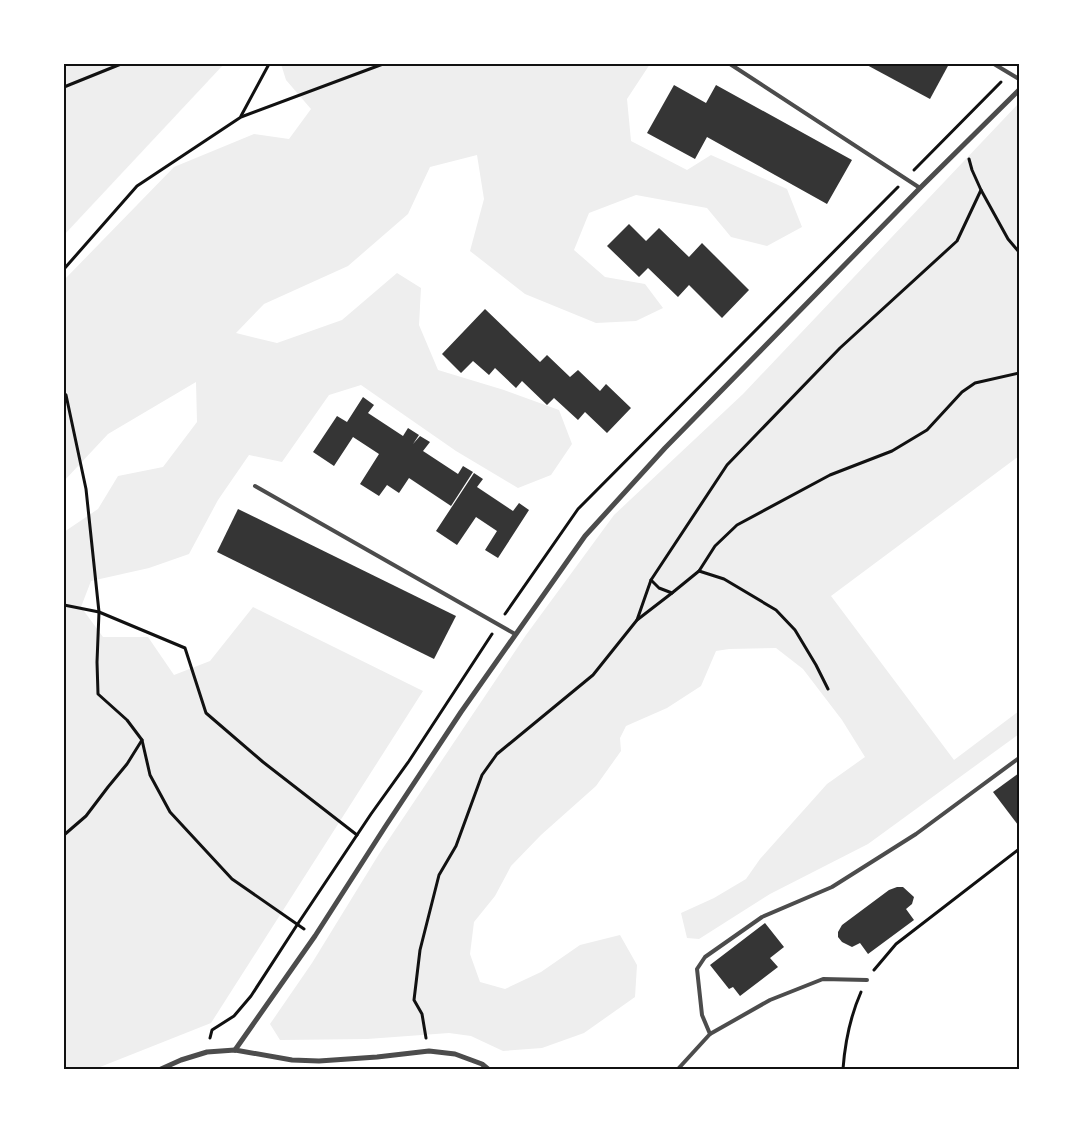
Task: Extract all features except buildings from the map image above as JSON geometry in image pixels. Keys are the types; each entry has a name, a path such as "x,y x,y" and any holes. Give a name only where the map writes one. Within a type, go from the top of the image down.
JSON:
{"street":[{"path":"235,1050 315,936 385,827 515,634 585,536 665,448 1019,90"},
{"path":"161,1069 207,1052 235,1050 292,1060 319,1061 377,1058 429,1051 455,1054 482,1064 488,1069"}],"lane":[{"path":"730,64 920,188"},
{"path":"994,64 1019,79"},
{"path":"255,486 515,634"},
{"path":"710,1034 702,1015 697,969 705,957 762,917 832,887 908,839 1019,758"},
{"path":"678,1069 710,1034 770,1000 823,979 867,980"}],"path":[{"path":"64,87 122,64"},
{"path":"241,117 269,64"},
{"path":"64,269 137,186 241,117 383,64"},
{"path":"965,144 972,170 981,190 1008,239 1019,252"},
{"path":"637,620 651,580 727,465 840,348 957,241 981,190"},
{"path":"429,1051 422,1014 414,1000 420,950 439,875 456,846 482,775 497,754 593,675 637,620 699,571 715,546 737,525 830,475 892,451 927,430 962,392 975,383 1019,373"},
{"path":"64,393 66,395 86,489 99,612 98,694 127,720 142,740 150,775 170,812 232,879 315,936"},
{"path":"699,571 724,579 776,610 795,630 828,689"},
{"path":"651,580 658,588 672,594"},
{"path":"64,605 99,612 185,648 206,713 263,762 357,835"},
{"path":"64,835 86,816 127,764 142,740"},
{"path":"843,1069 844,1045 851,1018 867,980 879,963 896,944 1019,849"}],"shaded area":[{"path":"64,64 224,64 64,235"},
{"path":"281,64 650,64 627,99 631,141 687,170 711,155 787,189 802,227 767,246 731,237 707,208 636,195 589,213 574,250 605,277 645,284 663,308 636,321 596,323 525,294 470,251 484,199 477,155 430,167 408,214 348,266 264,304 236,333 277,343 342,320 397,273 421,288 419,325 438,370 504,390 559,410 572,444 551,475 518,488 456,451 361,385 329,395 282,462 249,455 218,500 189,554 149,568 91,581 81,607 103,637 148,637 174,675 210,661 253,607 423,691 211,1023 95,1069 64,1069 64,532 98,509 118,476 163,467 197,422 196,382 108,434 64,481 64,280 174,167 254,134 289,139 311,109 286,80"},
{"path":"1019,103 1019,456 831,596 954,760 1019,711 1019,734 868,844 770,894 699,939 687,938 681,913 714,898 746,879 760,859 827,784 865,757 842,720 803,669 776,648 716,651 701,686 667,708 626,726 620,738 621,751 596,786 541,835 511,866 495,896 474,922 470,954 480,982 505,989 541,972 580,945 620,935 637,965 635,997 584,1033 542,1048 503,1051 471,1036 449,1033 367,1039 280,1040 270,1024 312,963 379,854 526,635 614,515 743,394"}]}
